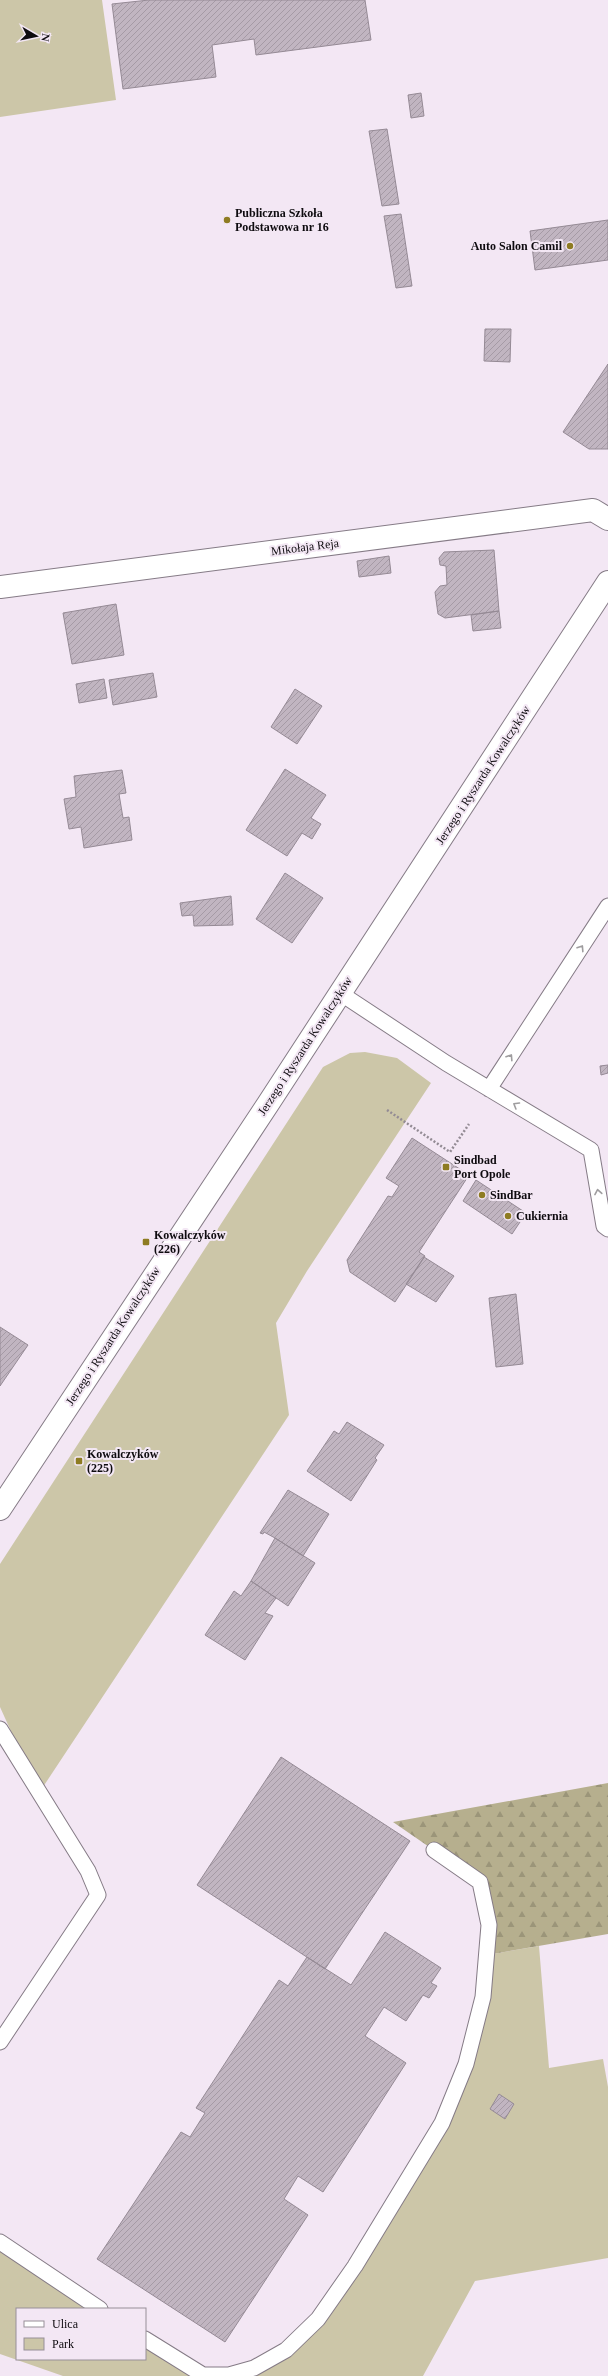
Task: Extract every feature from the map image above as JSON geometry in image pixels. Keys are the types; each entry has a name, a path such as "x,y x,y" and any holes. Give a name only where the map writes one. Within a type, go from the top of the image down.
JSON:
{"main road":[{"name":"Mikołaja Reja","path":"0,586 593,510 608,519"},
{"name":"Jerzego i Ryszarda Kowalczyków","path":"0,1508 340,993 608,582"}],"lane":[{"path":"489,1089 608,906"},
{"path":"340,993 489,1089 591,1150 604,1226 608,1229"},
{"path":"0,1730 88,1871 98,1895 0,2042"},
{"path":"146,2340 203,2376 229,2375 254,2368 286,2350 318,2319 355,2266 442,2123 466,2064 483,1997 489,1925 480,1882 434,1850"},
{"path":"0,2242 99,2308"}],"path":[{"path":"387,1110 450,1152 469,1124"}],"green space":[{"path":"0,0 102,0 116,100 0,117"},
{"path":"365,1052 397,1058 431,1083 307,1271 276,1323 289,1415 39,1793 0,1707 0,1564 323,1067 350,1053"},
{"path":"608,1783 608,1934 487,1955 480,1882 393,1822"},
{"path":"539,1946 549,2068 603,2059 608,2087 608,2258 475,2281 423,2376 63,2376 17,2360 146,2360 146,2340 187,2367 229,2375 286,2350 355,2266 466,2064 487,1955"},
{"path":"0,2245 98,2308 16,2308 16,2360 0,2354"}],"building":[{"path":"149,0 365,0 371,40 256,55 254,39 212,45 216,77 123,89 112,4"},
{"path":"421,93 424,116 411,118 408,95"},
{"path":"387,129 399,204 382,206 369,131"},
{"path":"401,214 412,286 396,288 384,216"},
{"name":"Auto Salon Camil","path":"608,220 608,260 535,270 530,231"},
{"path":"485,329 511,329 510,362 484,361"},
{"path":"608,364 608,449 589,449 563,432"},
{"path":"494,550 499,611 445,618 438,614 435,592 440,586 447,585 446,566 440,565 439,558 444,552"},
{"path":"389,556 391,573 359,577 357,561"},
{"path":"116,604 124,655 72,664 63,613"},
{"path":"499,611 501,628 473,631 471,615"},
{"path":"153,673 157,697 113,705 109,680"},
{"path":"104,679 107,698 79,703 76,684"},
{"path":"295,689 322,706 297,744 271,727"},
{"path":"285,769 326,795 311,818 321,824 312,839 302,833 287,856 246,830"},
{"path":"122,770 126,793 119,794 123,818 129,817 132,840 84,848 81,827 69,829 64,799 76,797 74,776"},
{"path":"285,873 323,898 292,943 256,919"},
{"path":"231,896 233,925 194,926 193,915 182,916 180,903"},
{"path":"608,1065 608,1073 601,1075 600,1066"},
{"path":"412,1138 469,1175 419,1252 425,1256 395,1302 350,1272 347,1260 388,1196 392,1197 399,1186 386,1178"},
{"path":"476,1180 526,1213 512,1234 463,1201"},
{"path":"424,1257 454,1276 436,1302 406,1284"},
{"path":"516,1294 523,1364 496,1367 489,1298"},
{"path":"0,1327 28,1345 0,1386"},
{"path":"347,1422 384,1445 375,1458 377,1460 351,1501 307,1471 334,1431 339,1434"},
{"path":"288,1490 329,1514 303,1556 264,1532 263,1534 260,1533"},
{"path":"275,1538 315,1563 288,1606 251,1581"},
{"path":"251,1581 276,1598 265,1613 273,1616 245,1660 205,1635 234,1591 241,1596"},
{"path":"281,1757 410,1841 325,1969 197,1885"},
{"path":"385,1932 441,1968 431,1983 437,1986 429,1998 423,1995 406,2021 384,2007 365,2036 406,2063 323,2192 298,2176 284,2199 308,2215 225,2342 97,2259 181,2132 190,2137 205,2113 196,2108 279,1980 288,1986 307,1957 351,1985"},
{"path":"499,2094 514,2104 505,2119 490,2109"}],"place":[{"name":"Publiczna Szkoła Podstawowa nr 16","path":"227,220"},
{"name":"Auto Salon Camil","path":"570,246"},
{"name":"Sindbad Port Opole","path":"446,1167"},
{"name":"SindBar","path":"482,1195"},
{"name":"Cukiernia","path":"508,1216"},
{"name":"Kowalczyków (226)","path":"146,1242"},
{"name":"Kowalczyków (225)","path":"79,1461"}]}
